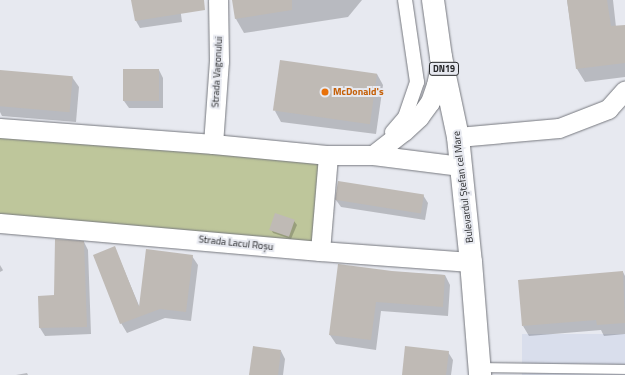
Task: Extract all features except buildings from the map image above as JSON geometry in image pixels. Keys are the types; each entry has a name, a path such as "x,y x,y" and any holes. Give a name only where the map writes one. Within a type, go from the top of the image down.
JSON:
{"main road":[{"name":"Bulevardul Ștefan cel Mare","path":"433,0 442,57 458,137 460,166 472,262 480,371"}],"street":[{"name":"Strada Vagonului","path":"212,144 219,61 218,0"},
{"path":"388,136 405,117 417,82 405,0"},
{"path":"373,155 404,131 419,117 430,102 436,85 442,57"},
{"path":"458,137 559,128 608,109 625,90"},
{"path":"0,128 328,154 373,155 460,166"},
{"path":"320,251 328,154"},
{"name":"Strada Lacul Roșu","path":"0,223 320,251 472,262"}],"lane":[{"path":"480,371 625,369"}],"shaded area":[{"path":"522,334 625,334 625,375 522,375"}],"green space":[{"path":"0,129 328,158 319,255 0,227"}],"place":[{"name":"McDonald's","path":"325,92"}]}
